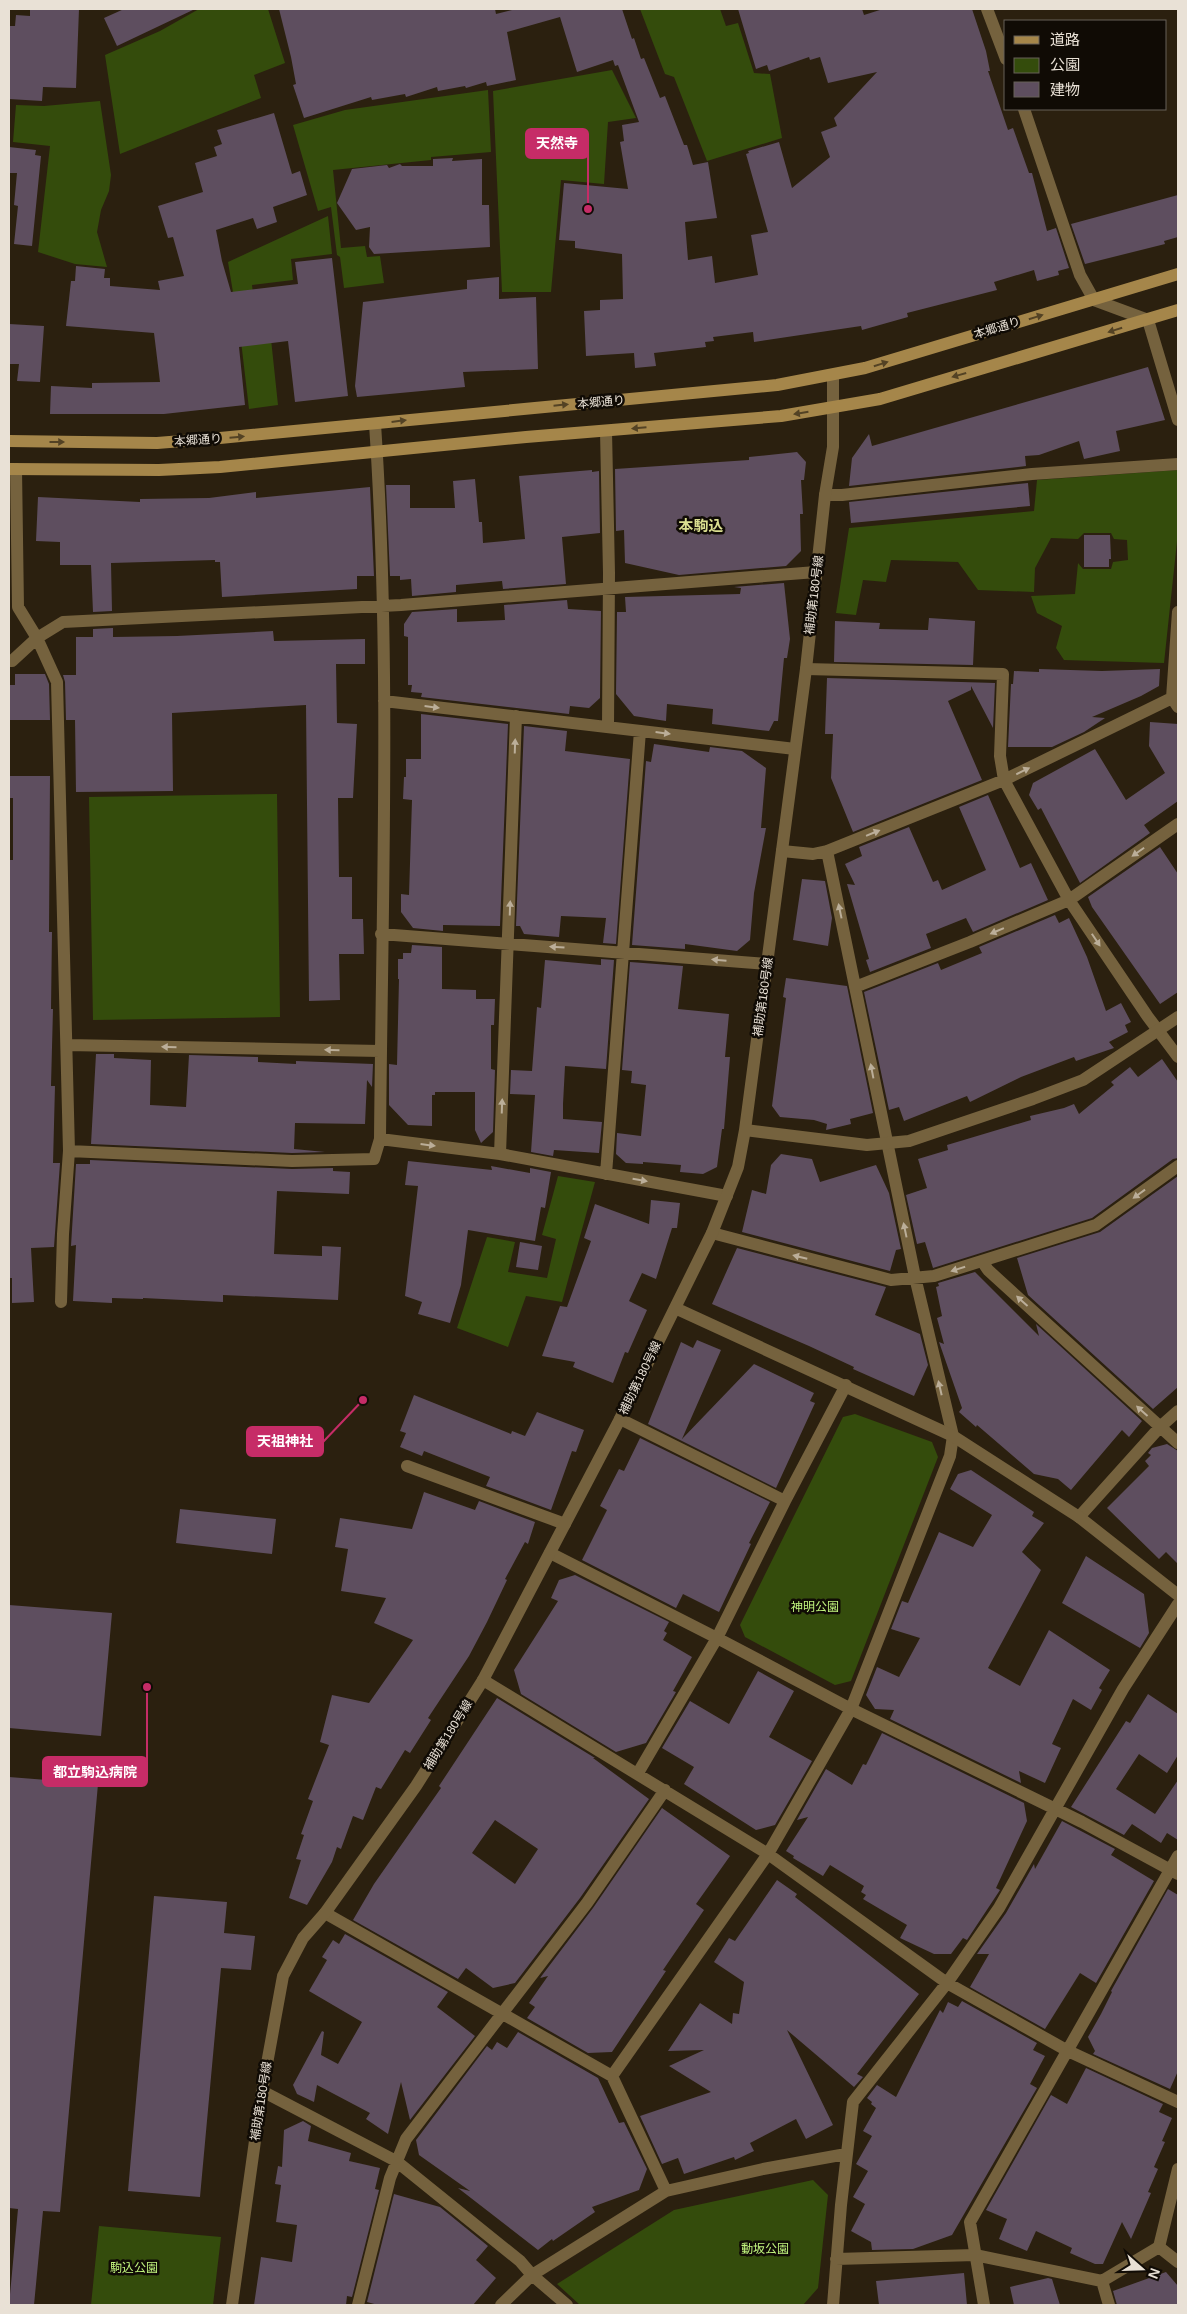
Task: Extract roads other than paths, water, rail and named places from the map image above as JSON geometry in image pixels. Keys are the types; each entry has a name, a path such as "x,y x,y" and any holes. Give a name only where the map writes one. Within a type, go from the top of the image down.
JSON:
{"main road":[{"name":"本郷通り","path":"9,441 157,443 777,385 865,368 1178,274"},
{"path":"12,469 159,470 220,467 781,416 880,399 1178,310"}],"street":[{"path":"987,9 1004,54"},
{"path":"1024,110 1080,275 1094,300 1148,320 1178,420"},
{"name":"補助第180号線","path":"232,2305 262,2091 283,1976 303,1938 325,1913 416,1786 483,1680 620,1419 712,1233 728,1196 738,1166 745,1130 768,964 806,669 825,495 833,447 835,408 833,375"},
{"path":"68,1150 292,1161 374,1159 380,1138 381,934 384,830 384,606 375,424"},
{"path":"606,431 609,588 608,727"},
{"path":"825,495 842,495 1032,474 1178,464"},
{"path":"12,469 18,607 37,638 57,682 68,1150 61,1302"},
{"path":"9,661 12,661 37,638 63,622 384,606 816,572"},
{"path":"782,851 812,854 827,851 1004,780 1175,703 1178,612"},
{"path":"806,669 1003,674 1000,756 1004,780 1069,900 1158,1031 1178,1057"},
{"path":"384,701 795,748"},
{"path":"500,1154 516,716"},
{"path":"606,1174 640,730"},
{"path":"855,987 970,942 1069,900 1178,824"},
{"path":"612,2076 768,1854 851,1710 950,1456 953,1436 945,1409 915,1277 827,851"},
{"path":"381,934 622,951 768,964"},
{"path":"745,1130 867,1145 909,1141 1083,1080 1178,1017"},
{"path":"66,1045 380,1051"},
{"path":"380,1138 500,1154 728,1196"},
{"path":"712,1233 891,1280 934,1276 1096,1225 1178,1166"},
{"path":"982,1261 988,1270 1178,1443"},
{"path":"675,1308 846,1385 953,1436 1078,1517 1178,1596"},
{"path":"638,1773 717,1638 785,1501 846,1385"},
{"path":"1078,1517 1178,1411"},
{"path":"620,1419 785,1501"},
{"path":"407,1466 565,1524"},
{"path":"550,1553 717,1638 851,1710 1054,1809 1174,1871"},
{"path":"834,2305 836,2259 853,2102 946,1983 999,1908 1123,1689 1178,1604"},
{"path":"483,1680 768,1854 946,1983 1068,2051 1178,2102"},
{"path":"358,2305 396,2161 406,2139 588,1903 665,1790"},
{"path":"984,2305 970,2222 1174,1871 1178,1856"},
{"path":"325,1913 612,2076 666,2191"},
{"path":"262,2091 396,2161 520,2261 532,2276 567,2305"},
{"path":"501,2305 532,2276 666,2191 764,2169 846,2154"},
{"path":"836,2259 975,2255 1102,2281 1159,2247 1178,2169"},
{"path":"1159,2247 1178,2262"},
{"path":"1102,2281 1109,2305"}],"place":[{"name":"天然寺","path":"588,209"},
{"name":"天祖神社","path":"363,1400"},
{"name":"都立駒込病院","path":"147,1687"}],"district":[{"name":"本駒込","path":"701,525"}],"park label":[{"name":"神明公園","path":"815,1607"},
{"name":"動坂公園","path":"765,2249"},
{"name":"駒込公園","path":"134,2268"}]}
